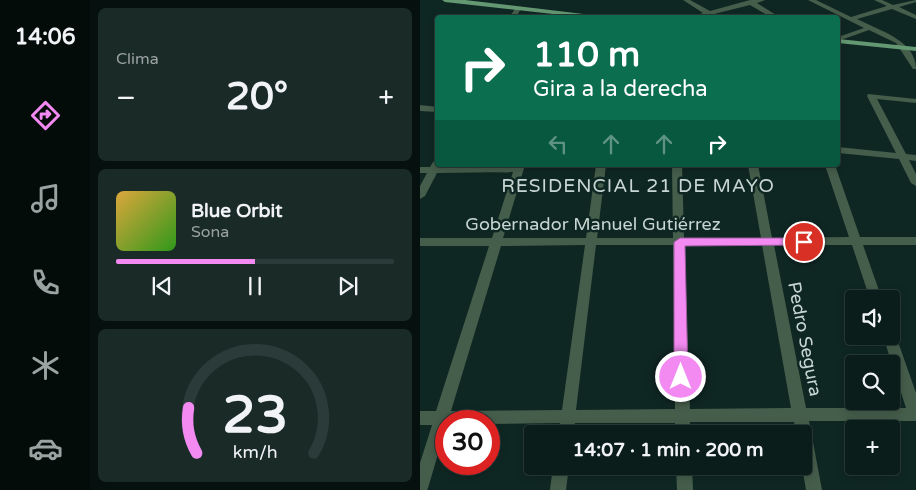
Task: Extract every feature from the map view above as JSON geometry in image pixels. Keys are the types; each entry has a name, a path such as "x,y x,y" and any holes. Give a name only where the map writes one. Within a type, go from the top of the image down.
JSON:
{"main road":[{"path":"445,0 478,2 570,15"},
{"path":"840,40 916,49"}],"street":[{"path":"686,0 711,15"},
{"path":"701,15 748,1 762,0"},
{"path":"811,0 899,42 916,67"},
{"path":"877,0 916,17"},
{"path":"850,19 916,0"},
{"path":"748,1 773,15"},
{"path":"514,15 518,8"},
{"path":"840,39 870,28"},
{"path":"916,101 871,96 916,183"},
{"path":"420,108 435,110"},
{"path":"840,150 916,158"},
{"path":"420,170 435,165"},
{"path":"420,196 435,165"},
{"path":"444,410 520,167"},
{"path":"567,425 601,167"},
{"path":"678,167 682,425"},
{"name":"Pedro Segura","path":"753,167 814,490"},
{"path":"831,167 873,290"},
{"name":"Gobernador Manuel Gutiérrez","path":"420,242 916,241"},
{"path":"500,418 916,414 892,345"},
{"path":"420,418 435,418"},
{"path":"420,488 435,438"},
{"path":"558,490 560,475"},
{"path":"684,475 685,490"}],"district":[{"name":"RESIDENCIAL 21 DE MAYO","path":"638,185"}],"route":[{"path":"681,377 680,242 804,242"}]}
